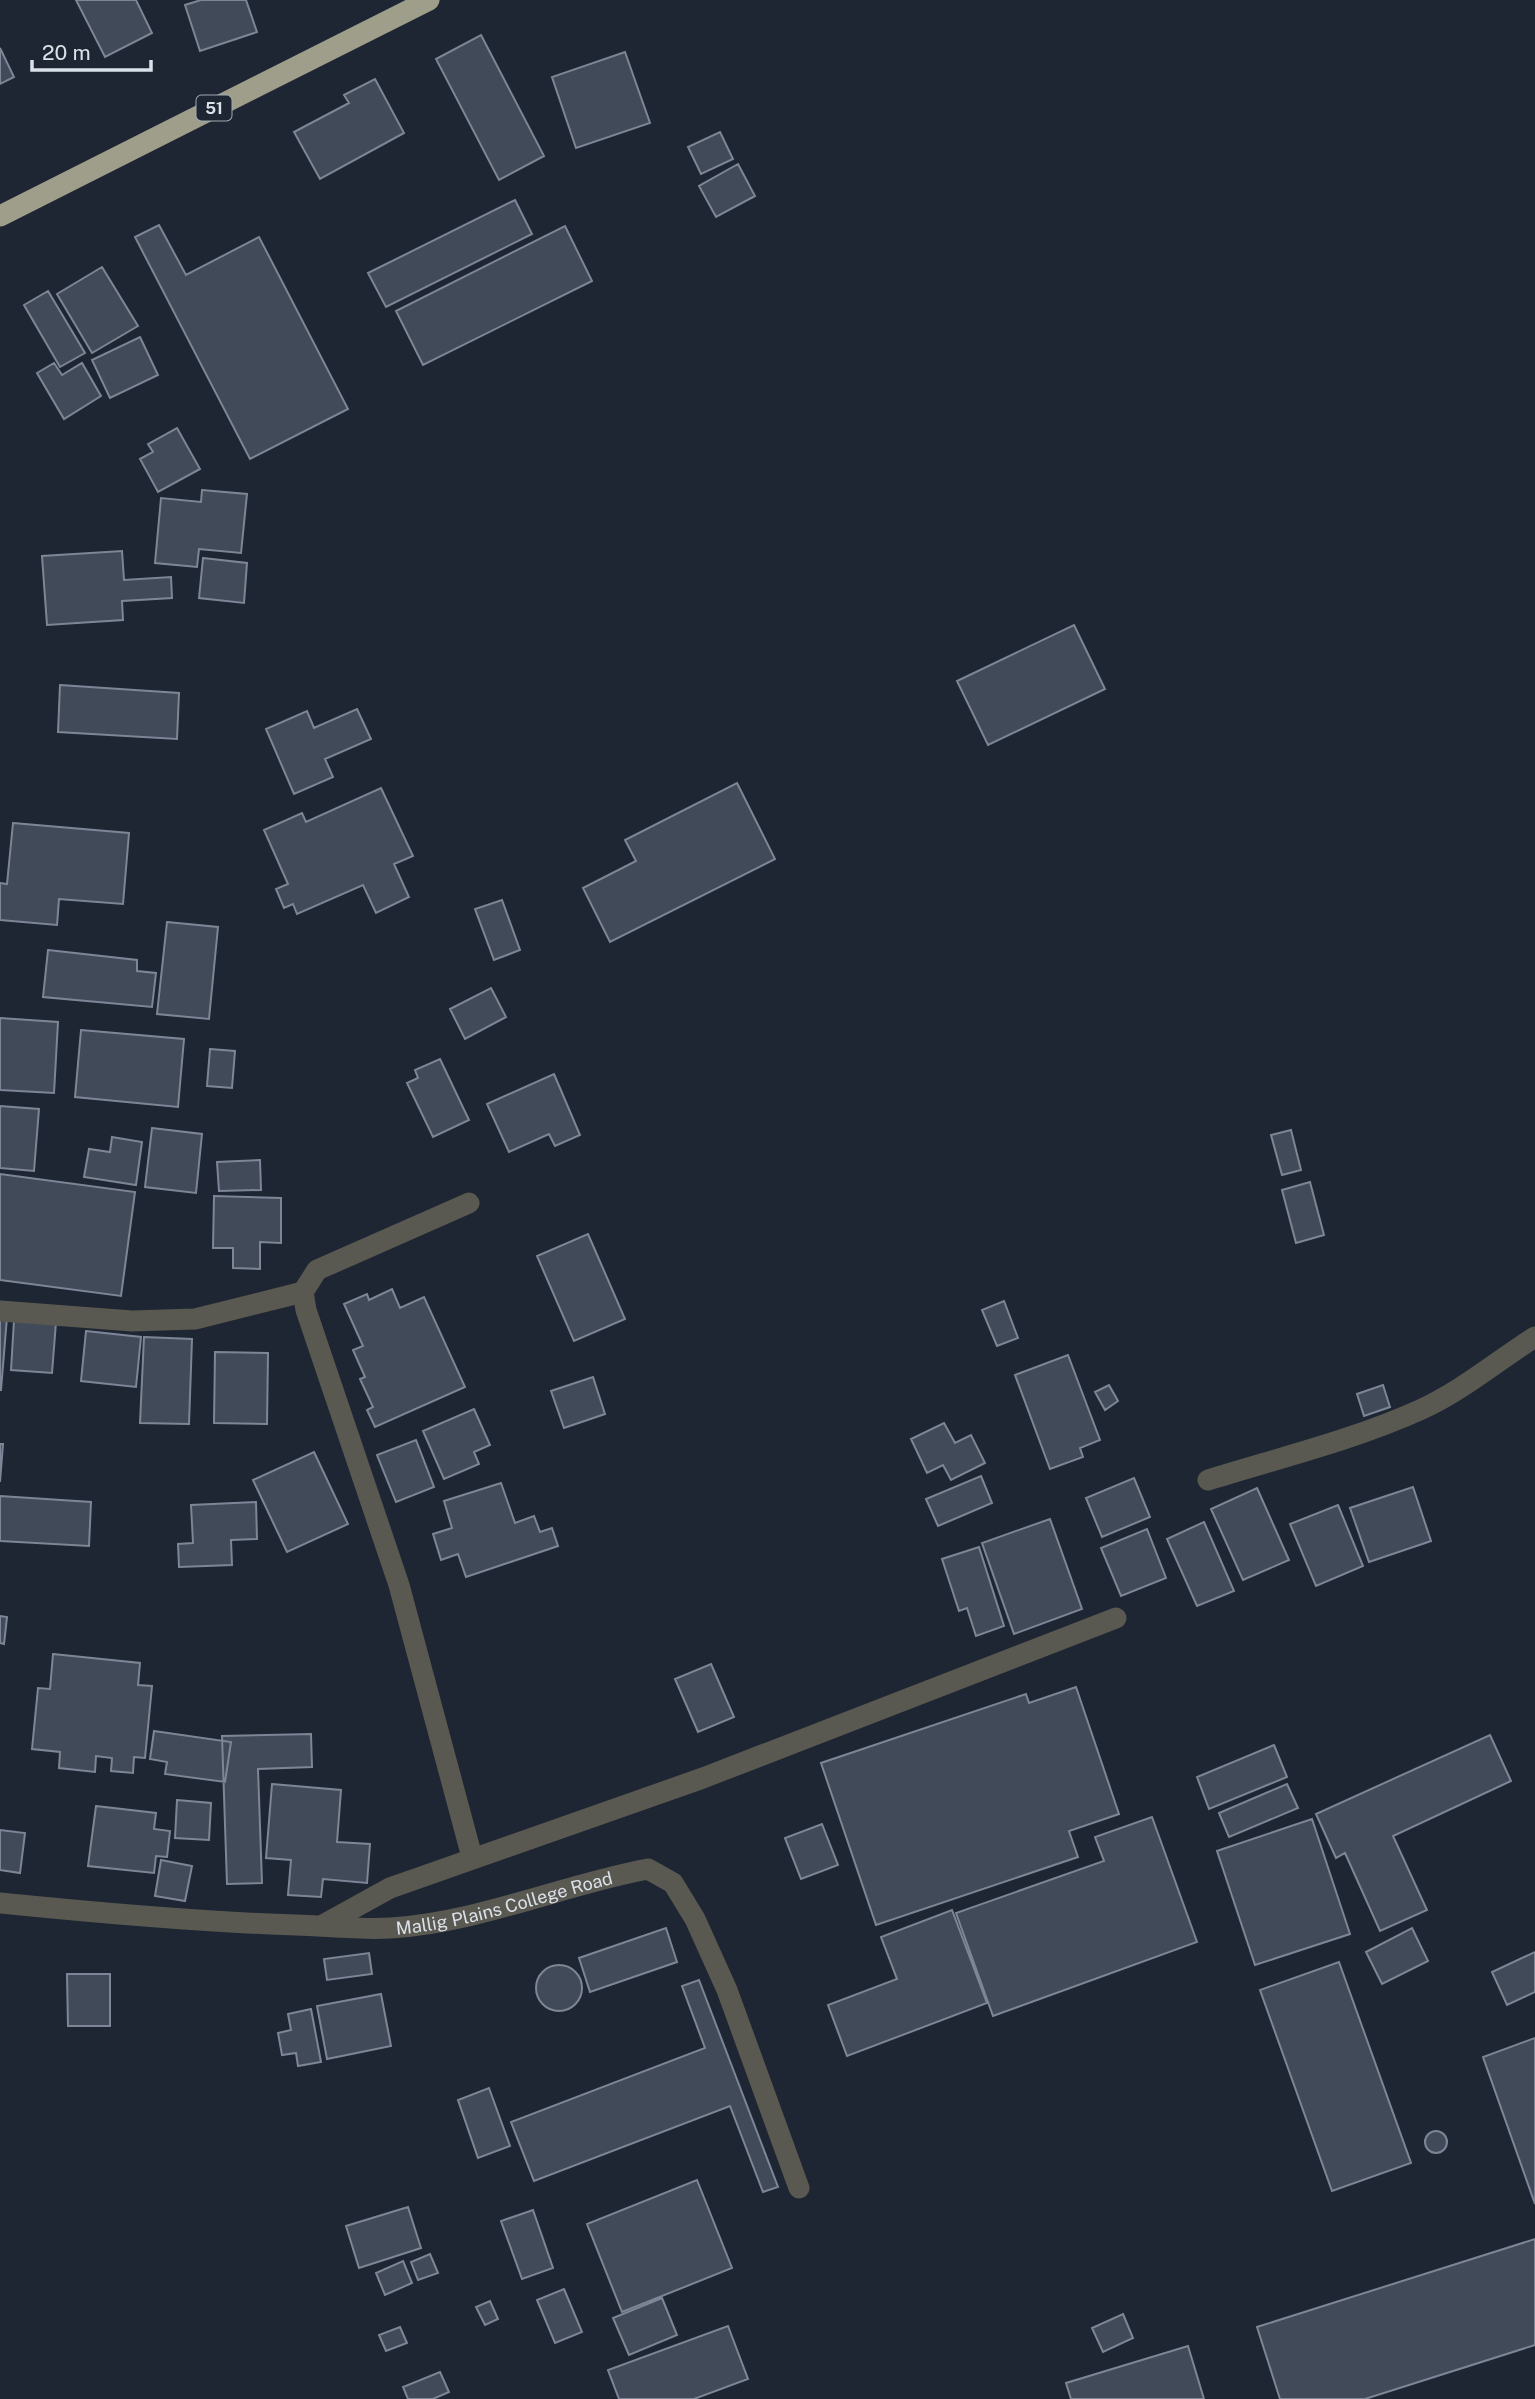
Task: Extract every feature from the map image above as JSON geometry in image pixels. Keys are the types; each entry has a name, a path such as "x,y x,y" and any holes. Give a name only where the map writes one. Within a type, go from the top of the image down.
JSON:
{"highway":[{"name":"51","path":"0,216 429,0"}],"street":[{"path":"469,1203 317,1270 303,1292 306,1310 399,1585 472,1857"},
{"path":"0,1311 132,1321 195,1320 303,1292"},
{"path":"1208,1480 1356,1434 1422,1409 1458,1390 1535,1337"},
{"path":"322,1926 390,1888 703,1778 1116,1618"},
{"name":"Mallig Plains College Road","path":"0,1903 198,1922 390,1928 460,1917 545,1897 610,1876 649,1869 673,1883 695,1919 727,1990 799,2188"}],"building":[{"path":"76,0 136,0 152,33 105,57"},
{"path":"201,0 246,0 257,32 200,51 185,5"},
{"path":"481,35 544,156 499,180 436,59"},
{"path":"0,48 14,77 0,84"},
{"path":"625,52 650,123 576,148 552,77"},
{"path":"375,79 404,133 320,179 294,132 349,103 344,95"},
{"path":"720,132 733,159 701,174 688,147"},
{"path":"738,164 755,196 716,217 699,186"},
{"path":"515,200 532,234 386,307 368,273"},
{"path":"159,225 186,275 259,237 348,409 250,459 135,237"},
{"path":"565,226 592,281 423,365 396,311"},
{"path":"102,267 138,326 92,353 57,294"},
{"path":"48,291 85,353 60,367 24,305"},
{"path":"140,337 158,375 110,398 92,360"},
{"path":"54,363 62,375 82,363 101,396 64,419 37,373"},
{"path":"177,428 200,469 158,492 140,459 153,452 148,444"},
{"path":"202,490 247,494 241,553 199,549 197,567 155,563 161,498 201,502"},
{"path":"122,551 124,580 171,577 172,598 122,601 123,620 47,625 42,556"},
{"path":"203,558 247,563 244,603 199,598"},
{"path":"1074,625 1105,689 988,745 957,681"},
{"path":"60,685 179,693 177,739 58,732"},
{"path":"357,709 371,739 325,759 333,777 294,794 266,729 307,711 314,728"},
{"path":"737,783 775,859 610,942 583,888 636,861 625,840"},
{"path":"381,788 413,856 394,864 409,897 376,913 363,885 297,914 293,904 284,908 276,889 288,884 264,830 302,813 306,822"},
{"path":"13,823 129,833 123,904 59,899 57,925 0,920 0,883 7,884"},
{"path":"502,900 520,950 494,960 475,909"},
{"path":"167,922 218,927 209,1019 157,1014"},
{"path":"48,950 137,960 137,971 156,973 152,1007 43,997"},
{"path":"491,988 506,1017 465,1039 450,1009"},
{"path":"0,1018 58,1022 54,1093 0,1090"},
{"path":"81,1030 184,1039 178,1107 75,1097"},
{"path":"210,1049 235,1051 232,1088 207,1086"},
{"path":"440,1059 469,1120 433,1137 407,1083 418,1078 415,1070"},
{"path":"554,1074 580,1135 555,1146 549,1134 509,1152 487,1104"},
{"path":"0,1106 39,1109 34,1171 0,1168"},
{"path":"152,1128 202,1134 196,1193 145,1187"},
{"path":"1291,1130 1301,1170 1282,1175 1271,1135"},
{"path":"112,1137 142,1142 136,1185 84,1177 89,1149 110,1152"},
{"path":"260,1160 261,1190 219,1191 217,1162"},
{"path":"0,1174 135,1192 121,1296 0,1280"},
{"path":"1310,1182 1324,1235 1296,1243 1282,1190"},
{"path":"214,1196 281,1198 281,1243 260,1242 260,1269 233,1268 233,1248 213,1248"},
{"path":"588,1234 625,1319 574,1341 537,1256"},
{"path":"392,1289 400,1308 424,1297 465,1387 375,1427 367,1410 373,1407 360,1379 365,1377 353,1350 363,1346 344,1304 367,1294 369,1300"},
{"path":"1004,1301 1018,1338 997,1346 982,1310"},
{"path":"0,1316 7,1317 1,1390 0,1390"},
{"path":"14,1320 56,1322 52,1373 11,1370"},
{"path":"86,1331 141,1337 136,1387 81,1381"},
{"path":"144,1337 192,1339 189,1424 140,1423"},
{"path":"215,1352 268,1353 267,1424 214,1423"},
{"path":"1068,1355 1100,1440 1080,1448 1083,1457 1050,1469 1015,1375"},
{"path":"593,1377 605,1414 564,1428 551,1391"},
{"path":"1109,1385 1118,1401 1105,1410 1095,1392"},
{"path":"1383,1385 1390,1407 1364,1416 1357,1394"},
{"path":"474,1409 490,1445 474,1452 479,1464 444,1479 423,1431"},
{"path":"944,1423 955,1443 971,1435 985,1463 951,1480 943,1465 927,1473 911,1439"},
{"path":"416,1440 434,1487 396,1502 377,1455"},
{"path":"0,1444 3,1444 0,1482"},
{"path":"314,1452 348,1524 287,1552 253,1480"},
{"path":"981,1476 992,1503 938,1526 926,1499"},
{"path":"1134,1478 1150,1517 1102,1537 1086,1498"},
{"path":"501,1483 515,1523 534,1516 540,1532 552,1528 558,1546 466,1577 458,1554 441,1560 433,1534 452,1528 444,1501"},
{"path":"1413,1487 1431,1541 1369,1562 1350,1508"},
{"path":"1257,1488 1289,1560 1243,1580 1211,1509"},
{"path":"0,1496 91,1502 89,1546 0,1541"},
{"path":"256,1502 257,1539 231,1540 232,1565 179,1567 178,1544 193,1543 191,1505"},
{"path":"1338,1505 1363,1566 1316,1586 1290,1524"},
{"path":"1050,1519 1082,1609 1014,1634 982,1543"},
{"path":"1204,1522 1234,1591 1197,1606 1167,1539"},
{"path":"1147,1529 1166,1578 1121,1596 1101,1548"},
{"path":"979,1547 1004,1626 976,1636 967,1608 959,1611 942,1559"},
{"path":"0,1616 7,1617 4,1644 0,1643"},
{"path":"53,1654 140,1663 138,1685 152,1686 145,1758 134,1757 133,1773 111,1771 112,1758 96,1756 95,1772 59,1768 60,1752 32,1749 38,1688 50,1689"},
{"path":"711,1664 734,1717 698,1732 675,1679"},
{"path":"1076,1687 1119,1814 1069,1831 1078,1857 876,1925 821,1763 1026,1694 1029,1703"},
{"path":"154,1731 231,1742 225,1782 165,1774 167,1762 150,1759"},
{"path":"311,1734 312,1767 258,1769 262,1883 227,1884 222,1736"},
{"path":"1490,1735 1511,1781 1393,1836 1427,1910 1380,1931 1345,1853 1336,1858 1316,1814"},
{"path":"1274,1745 1287,1777 1209,1809 1197,1777"},
{"path":"272,1784 341,1790 337,1842 370,1844 367,1883 323,1879 321,1897 288,1895 291,1860 266,1858"},
{"path":"1287,1784 1298,1808 1229,1837 1219,1813"},
{"path":"177,1800 211,1803 209,1840 175,1838"},
{"path":"96,1806 156,1813 154,1829 170,1831 167,1857 156,1856 154,1873 88,1866"},
{"path":"1152,1817 1197,1942 993,2016 956,1913 1104,1861 1095,1837"},
{"path":"1312,1819 1350,1934 1255,1965 1217,1851"},
{"path":"822,1824 838,1865 801,1879 785,1838"},
{"path":"0,1830 25,1833 20,1873 0,1870"},
{"path":"161,1860 192,1866 185,1901 155,1896"},
{"path":"952,1910 987,2003 847,2056 828,2005 897,1979 881,1937"},
{"path":"666,1928 677,1962 590,1992 579,1958"},
{"path":"1412,1928 1428,1961 1382,1984 1366,1952"},
{"path":"1535,1952 1535,1992 1507,2005 1492,1972"},
{"path":"369,1953 372,1974 327,1980 324,1959"},
{"path":"1339,1962 1411,2163 1332,2191 1260,1990"},
{"path":"559,1965 576,1971 582,1988 576,2005 559,2011 542,2005 536,1988 542,1971"},
{"path":"67,1974 110,1974 110,2026 68,2026"},
{"path":"699,1980 778,2187 763,2192 730,2106 534,2181 511,2122 705,2048 682,1986"},
{"path":"381,1994 391,2046 327,2059 317,2006"},
{"path":"311,2009 321,2062 298,2066 296,2053 282,2055 278,2033 291,2030 288,2014"},
{"path":"1535,2038 1535,2204 1483,2057"},
{"path":"489,2088 510,2146 478,2158 458,2100"},
{"path":"1436,2131 1444,2134 1447,2142 1444,2150 1436,2153 1428,2150 1425,2142 1428,2134"},
{"path":"697,2180 732,2268 622,2312 587,2224"},
{"path":"408,2207 421,2248 359,2268 346,2226"},
{"path":"533,2210 553,2268 522,2279 501,2221"},
{"path":"1535,2239 1535,2345 1365,2399 1280,2399 1257,2327"},
{"path":"430,2254 438,2273 418,2280 411,2262"},
{"path":"403,2261 412,2283 385,2295 376,2273"},
{"path":"564,2289 582,2332 555,2343 537,2300"},
{"path":"662,2298 677,2335 629,2355 613,2318"},
{"path":"490,2301 498,2319 485,2325 476,2307"},
{"path":"1123,2314 1133,2338 1103,2352 1092,2328"},
{"path":"728,2326 748,2379 694,2399 619,2399 608,2370"},
{"path":"400,2327 407,2343 386,2351 379,2335"},
{"path":"1188,2346 1204,2399 1071,2399 1066,2383"},
{"path":"440,2372 449,2392 433,2399 408,2399 403,2387"}]}
